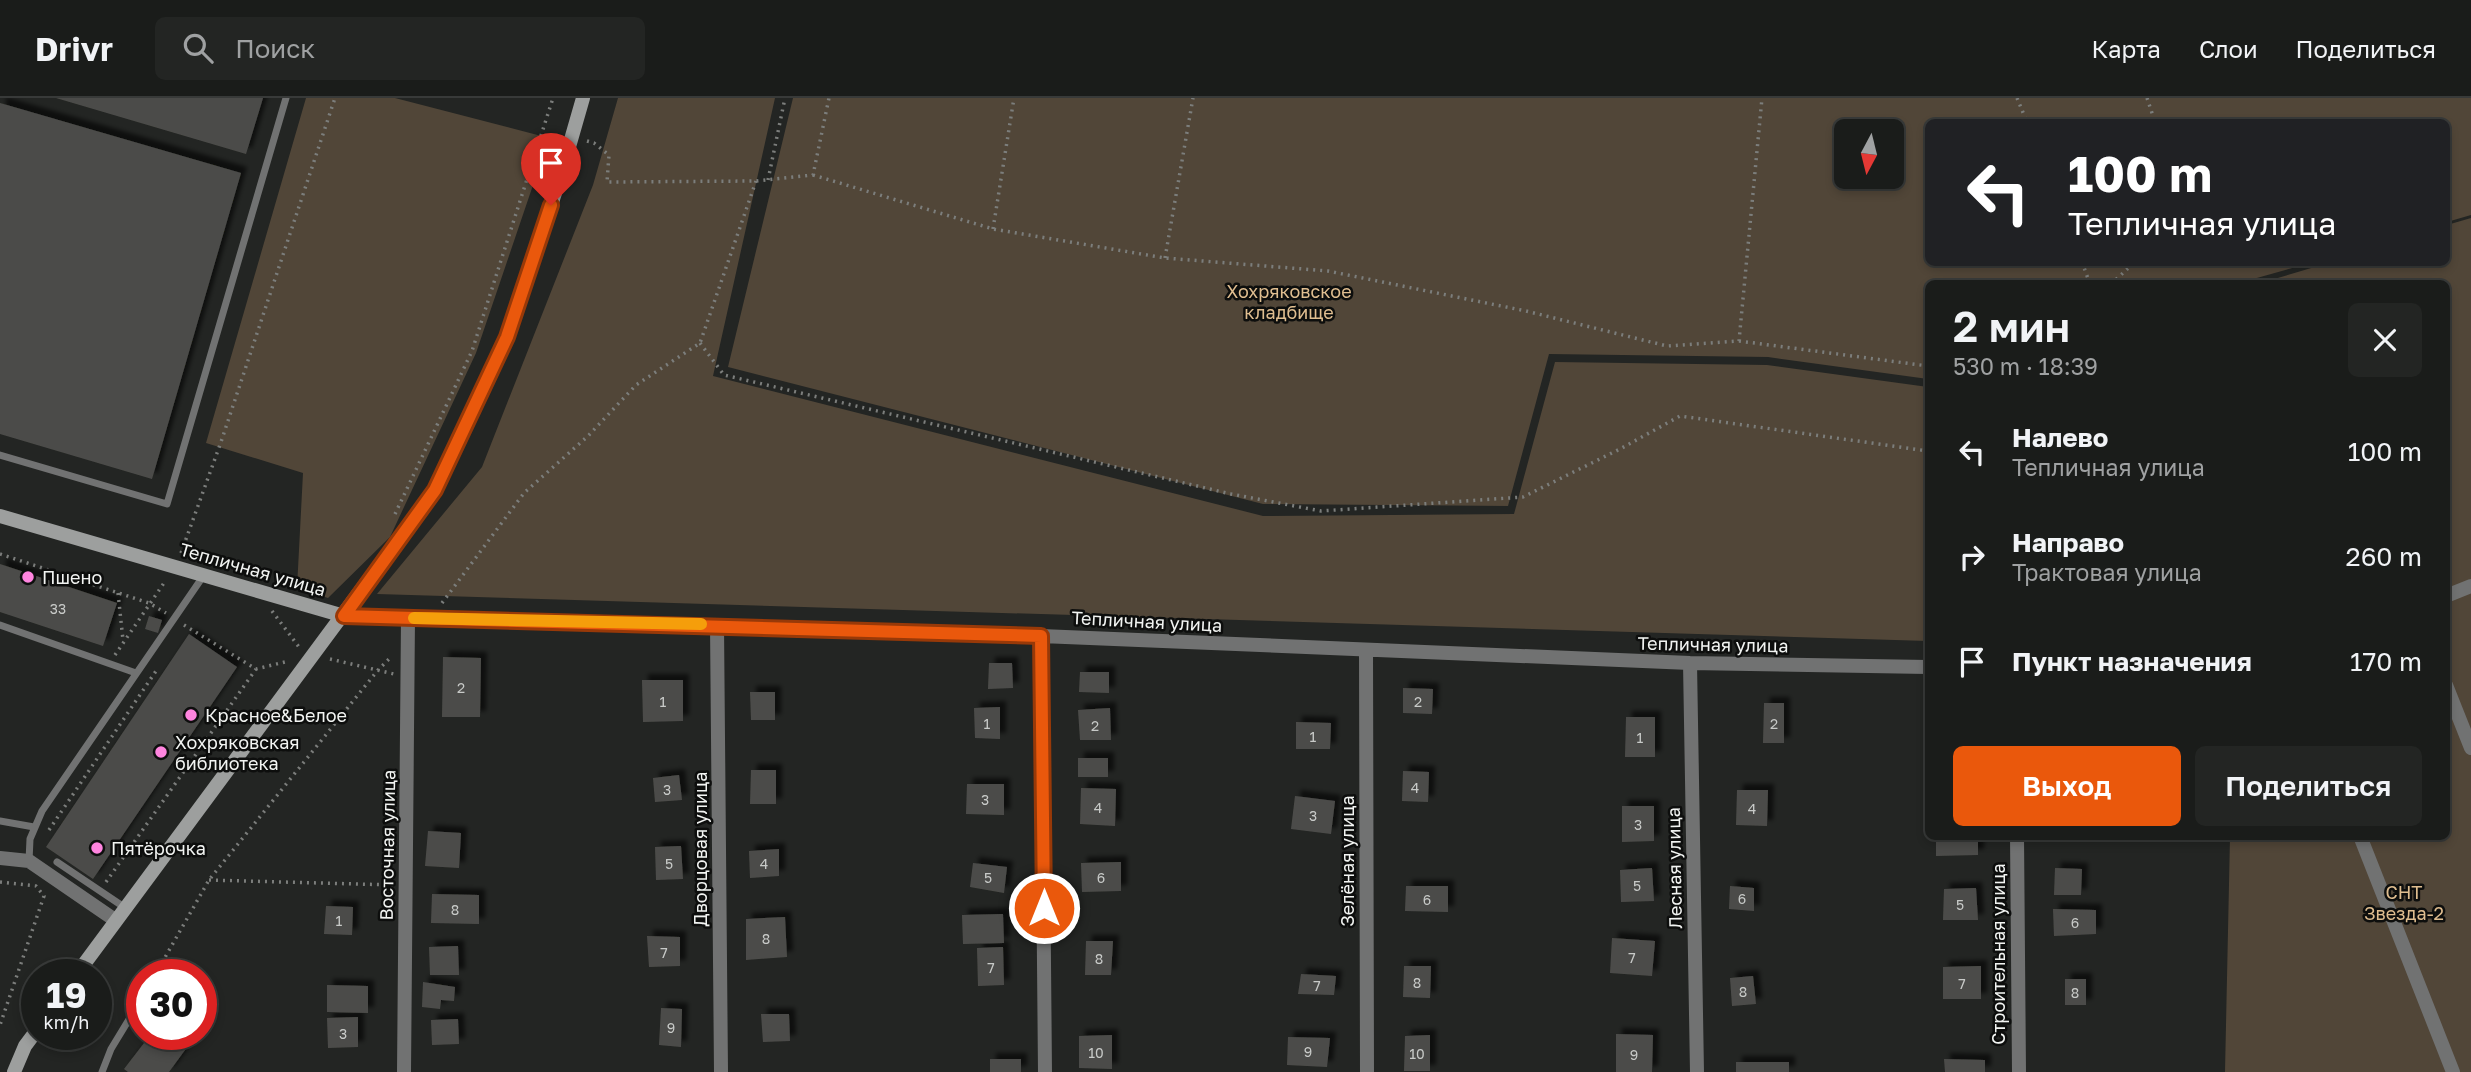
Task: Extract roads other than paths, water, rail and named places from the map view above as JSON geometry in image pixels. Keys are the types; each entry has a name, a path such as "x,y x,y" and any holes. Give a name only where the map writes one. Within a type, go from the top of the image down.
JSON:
{"street":[{"path":"87,959 435,490 507,337 572,138 582,98"},
{"name":"Тепличная улица","path":"0,516 344,616 1041,636 1690,663 1925,667"},
{"path":"2450,594 2471,586"},
{"name":"Восточная улица","path":"404,1072 408,618"},
{"name":"Дворцовая улица","path":"717,625 721,1072"},
{"path":"1041,636 1045,1072"},
{"name":"Зелёная улица","path":"1366,650 1367,1072"},
{"name":"Лесная улица","path":"1690,663 1697,1072"},
{"path":"2450,695 2471,748"},
{"name":"Строительная улица","path":"2017,840 2019,1072"},
{"path":"2362,840 2453,1072"},
{"path":"0,858 29,861 115,919"},
{"path":"15,1072 23,1050"}],"lane":[{"path":"0,456 167,505 286,98"},
{"path":"29,861 30,839 42,811 204,575"},
{"path":"0,625 136,673"},
{"path":"0,821 34,827"},
{"path":"57,862 124,907"},
{"path":"102,1072 111,1049 126,1024"}],"place":[{"name":"Пшено","path":"28,577"},
{"name":"Красное&Белое","path":"191,715"},
{"name":"Хохряковская библиотека","path":"161,752"},
{"name":"Пятёрочка","path":"97,848"}],"park label":[{"name":"Хохряковское кладбище","path":"1289,301"},
{"name":"СНТ Звезда-2","path":"2404,902"}]}
